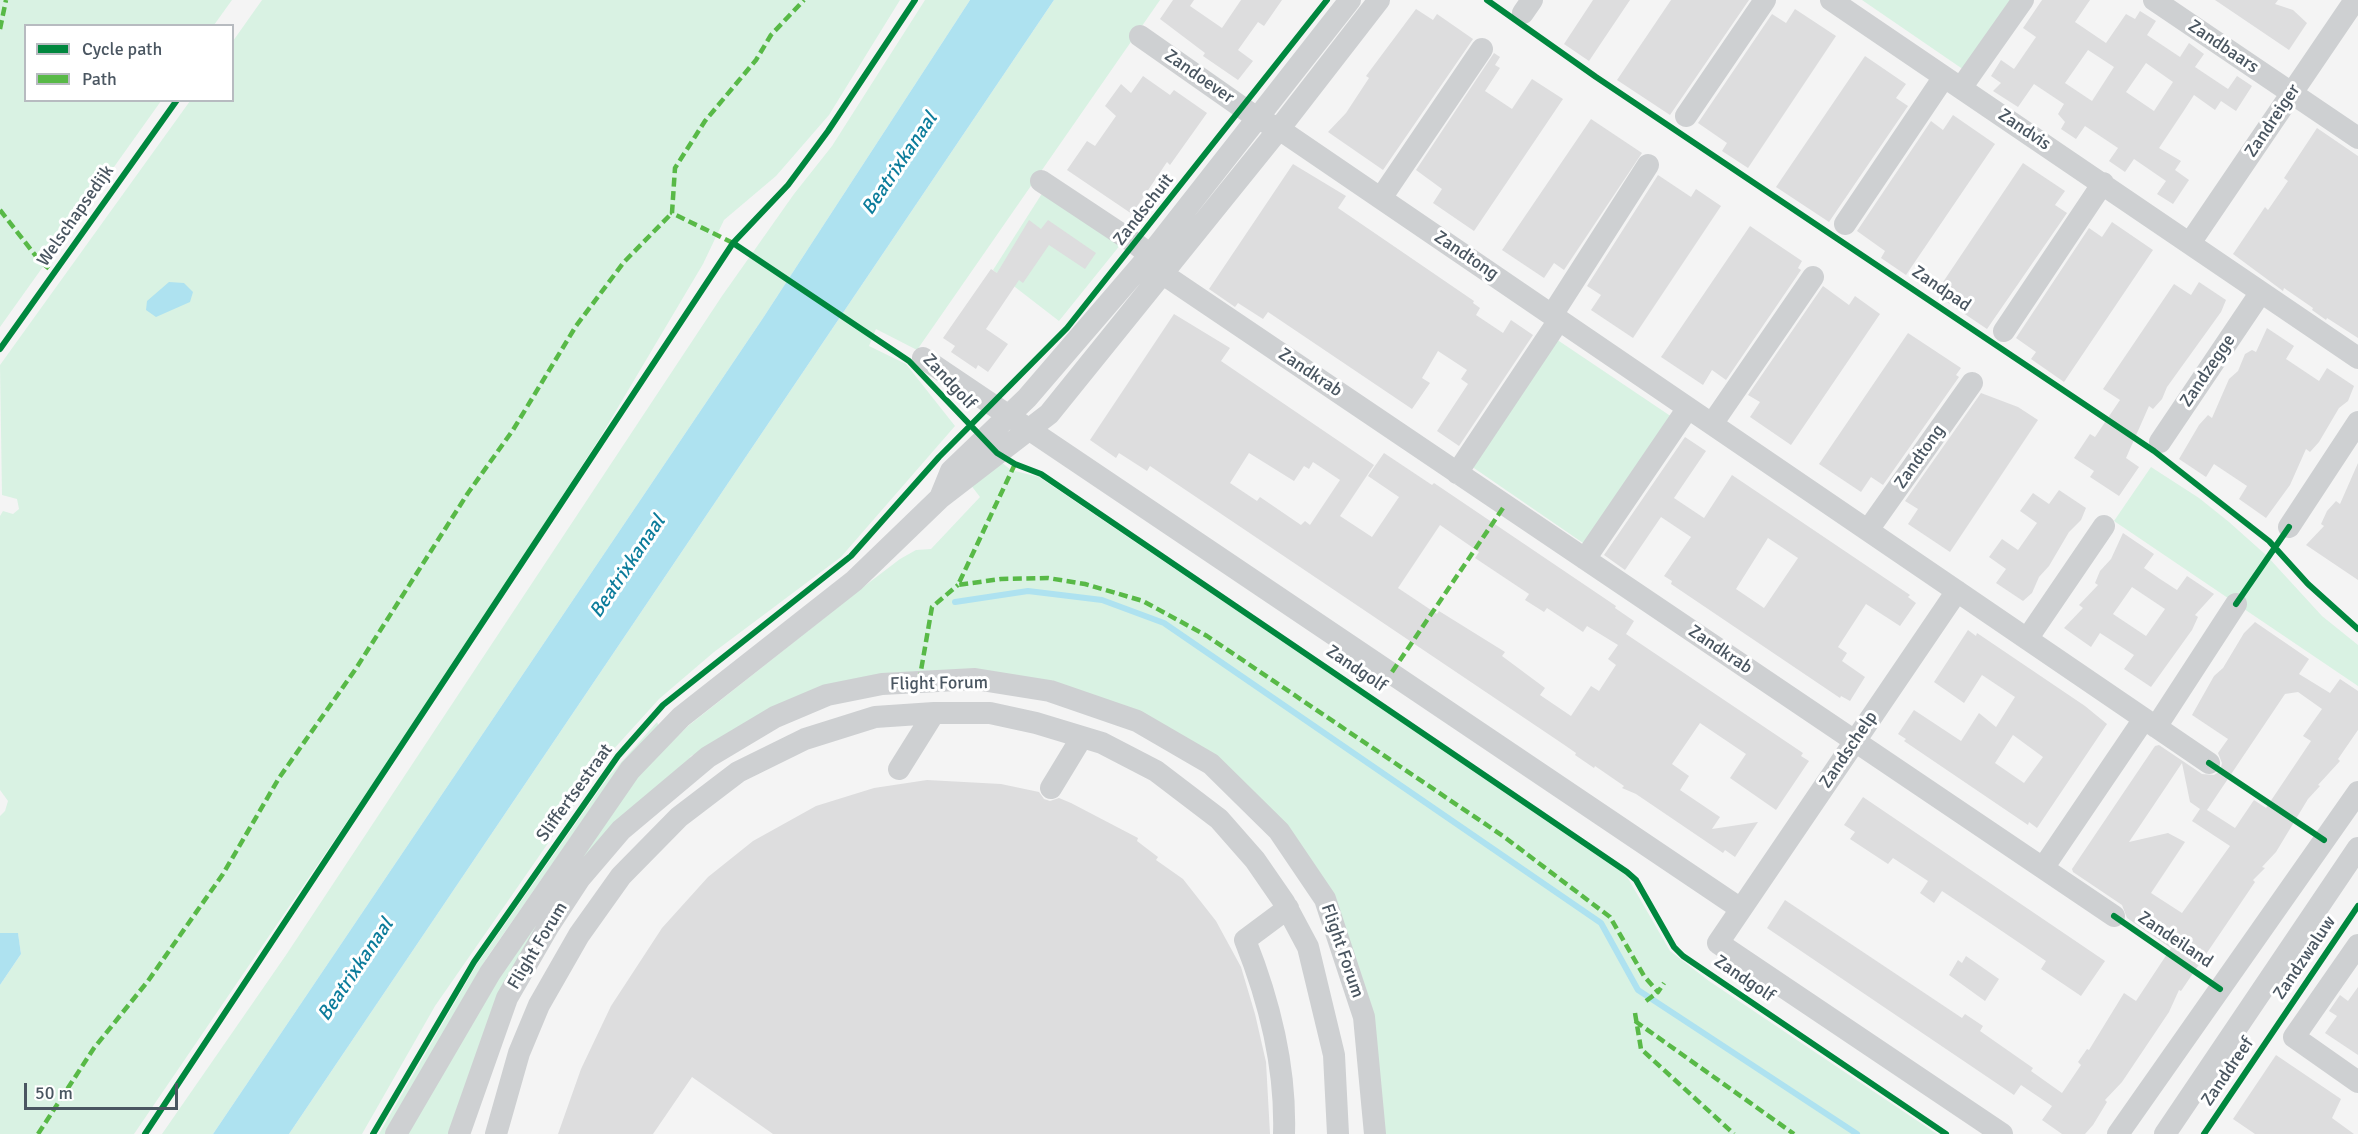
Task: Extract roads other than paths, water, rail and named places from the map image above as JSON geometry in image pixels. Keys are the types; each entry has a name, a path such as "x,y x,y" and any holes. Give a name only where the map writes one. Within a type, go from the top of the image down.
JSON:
{"street":[{"name":"Zandschuit","path":"1010,415 1150,255 1350,0"},
{"path":"1030,430 1049,414 1163,274 1379,0"},
{"path":"1686,116 1765,0"},
{"name":"Zandvis","path":"1833,0 2190,243"},
{"path":"1845,224 1953,82 2023,0"},
{"name":"Zandbaars","path":"2154,0 2292,93"},
{"name":"Zandreiger","path":"2190,243 2355,0"},
{"name":"Zandoever","path":"1140,36 1257,118 1279,129"},
{"path":"1381,198 1482,49"},
{"path":"2292,93 2358,138"},
{"name":"Zandtong","path":"1279,129 1957,591"},
{"path":"1457,473 1556,317 1648,165"},
{"path":"1041,181 1150,255 1163,274"},
{"path":"2004,331 2103,183"},
{"path":"2190,243 2358,358"},
{"name":"Zandkrab","path":"1163,274 1855,741"},
{"path":"1712,424 1813,277"},
{"name":"Zandzegge","path":"2160,442 2261,292"},
{"path":"923,358 1010,415"},
{"name":"Zandtong","path":"1868,530 1972,383"},
{"path":"1585,559 1688,408"},
{"name":"Zandgolf","path":"1010,415 1741,909 1718,943 2002,1134"},
{"name":"Sliffertsestraat","path":"940,498 951,471 1010,415"},
{"path":"2289,527 2358,423"},
{"name":"Sliffertsestraat","path":"396,1134 490,974 630,770 681,717 854,581 940,498 1030,430"},
{"path":"2027,639 2104,526"},
{"path":"1957,591 2209,763"},
{"name":"Zandschelp","path":"1741,909 1957,591"},
{"path":"2043,868 2236,604"},
{"name":"Flight Forum","path":"459,1134 479,1071 507,998 548,927 580,878 621,830 708,757 775,717 827,695 882,684 975,679 1040,689 1137,721 1211,764 1279,831 1324,899 1364,1017 1375,1134"},
{"path":"899,769 934,713"},
{"name":"Flight Forum","path":"496,1134 519,1053 539,1005 579,935 621,876 680,817 738,772 805,739 875,717 934,713 990,713 1036,723 1102,743 1156,771 1219,819 1255,860 1288,908 1308,947 1334,1055 1338,1134"},
{"path":"1051,788 1082,737"},
{"name":"Zandeiland","path":"1855,741 2114,916"},
{"path":"2118,1134 2358,792"},
{"name":"Zanddreef","path":"2165,1134 2358,848"},
{"path":"1284,1134 1274,1035 1261,978 1245,940 1288,908"},
{"name":"Zandzwaluw","path":"2358,945 2294,1037 2358,1082"},
{"path":"479,1071 519,1053 507,998"}],"water":[{"name":"Beatrixkanaal","path":"970,0 1054,0 289,1134 213,1134 763,318"},
{"path":"169,282 184,283 193,292 190,302 156,317 146,310 147,301"},
{"path":"0,933 18,933 21,954 0,985"}],"waterway":[{"path":"955,602 1028,591 1102,600 1164,623 1601,923 1638,990 1857,1134"}]}
